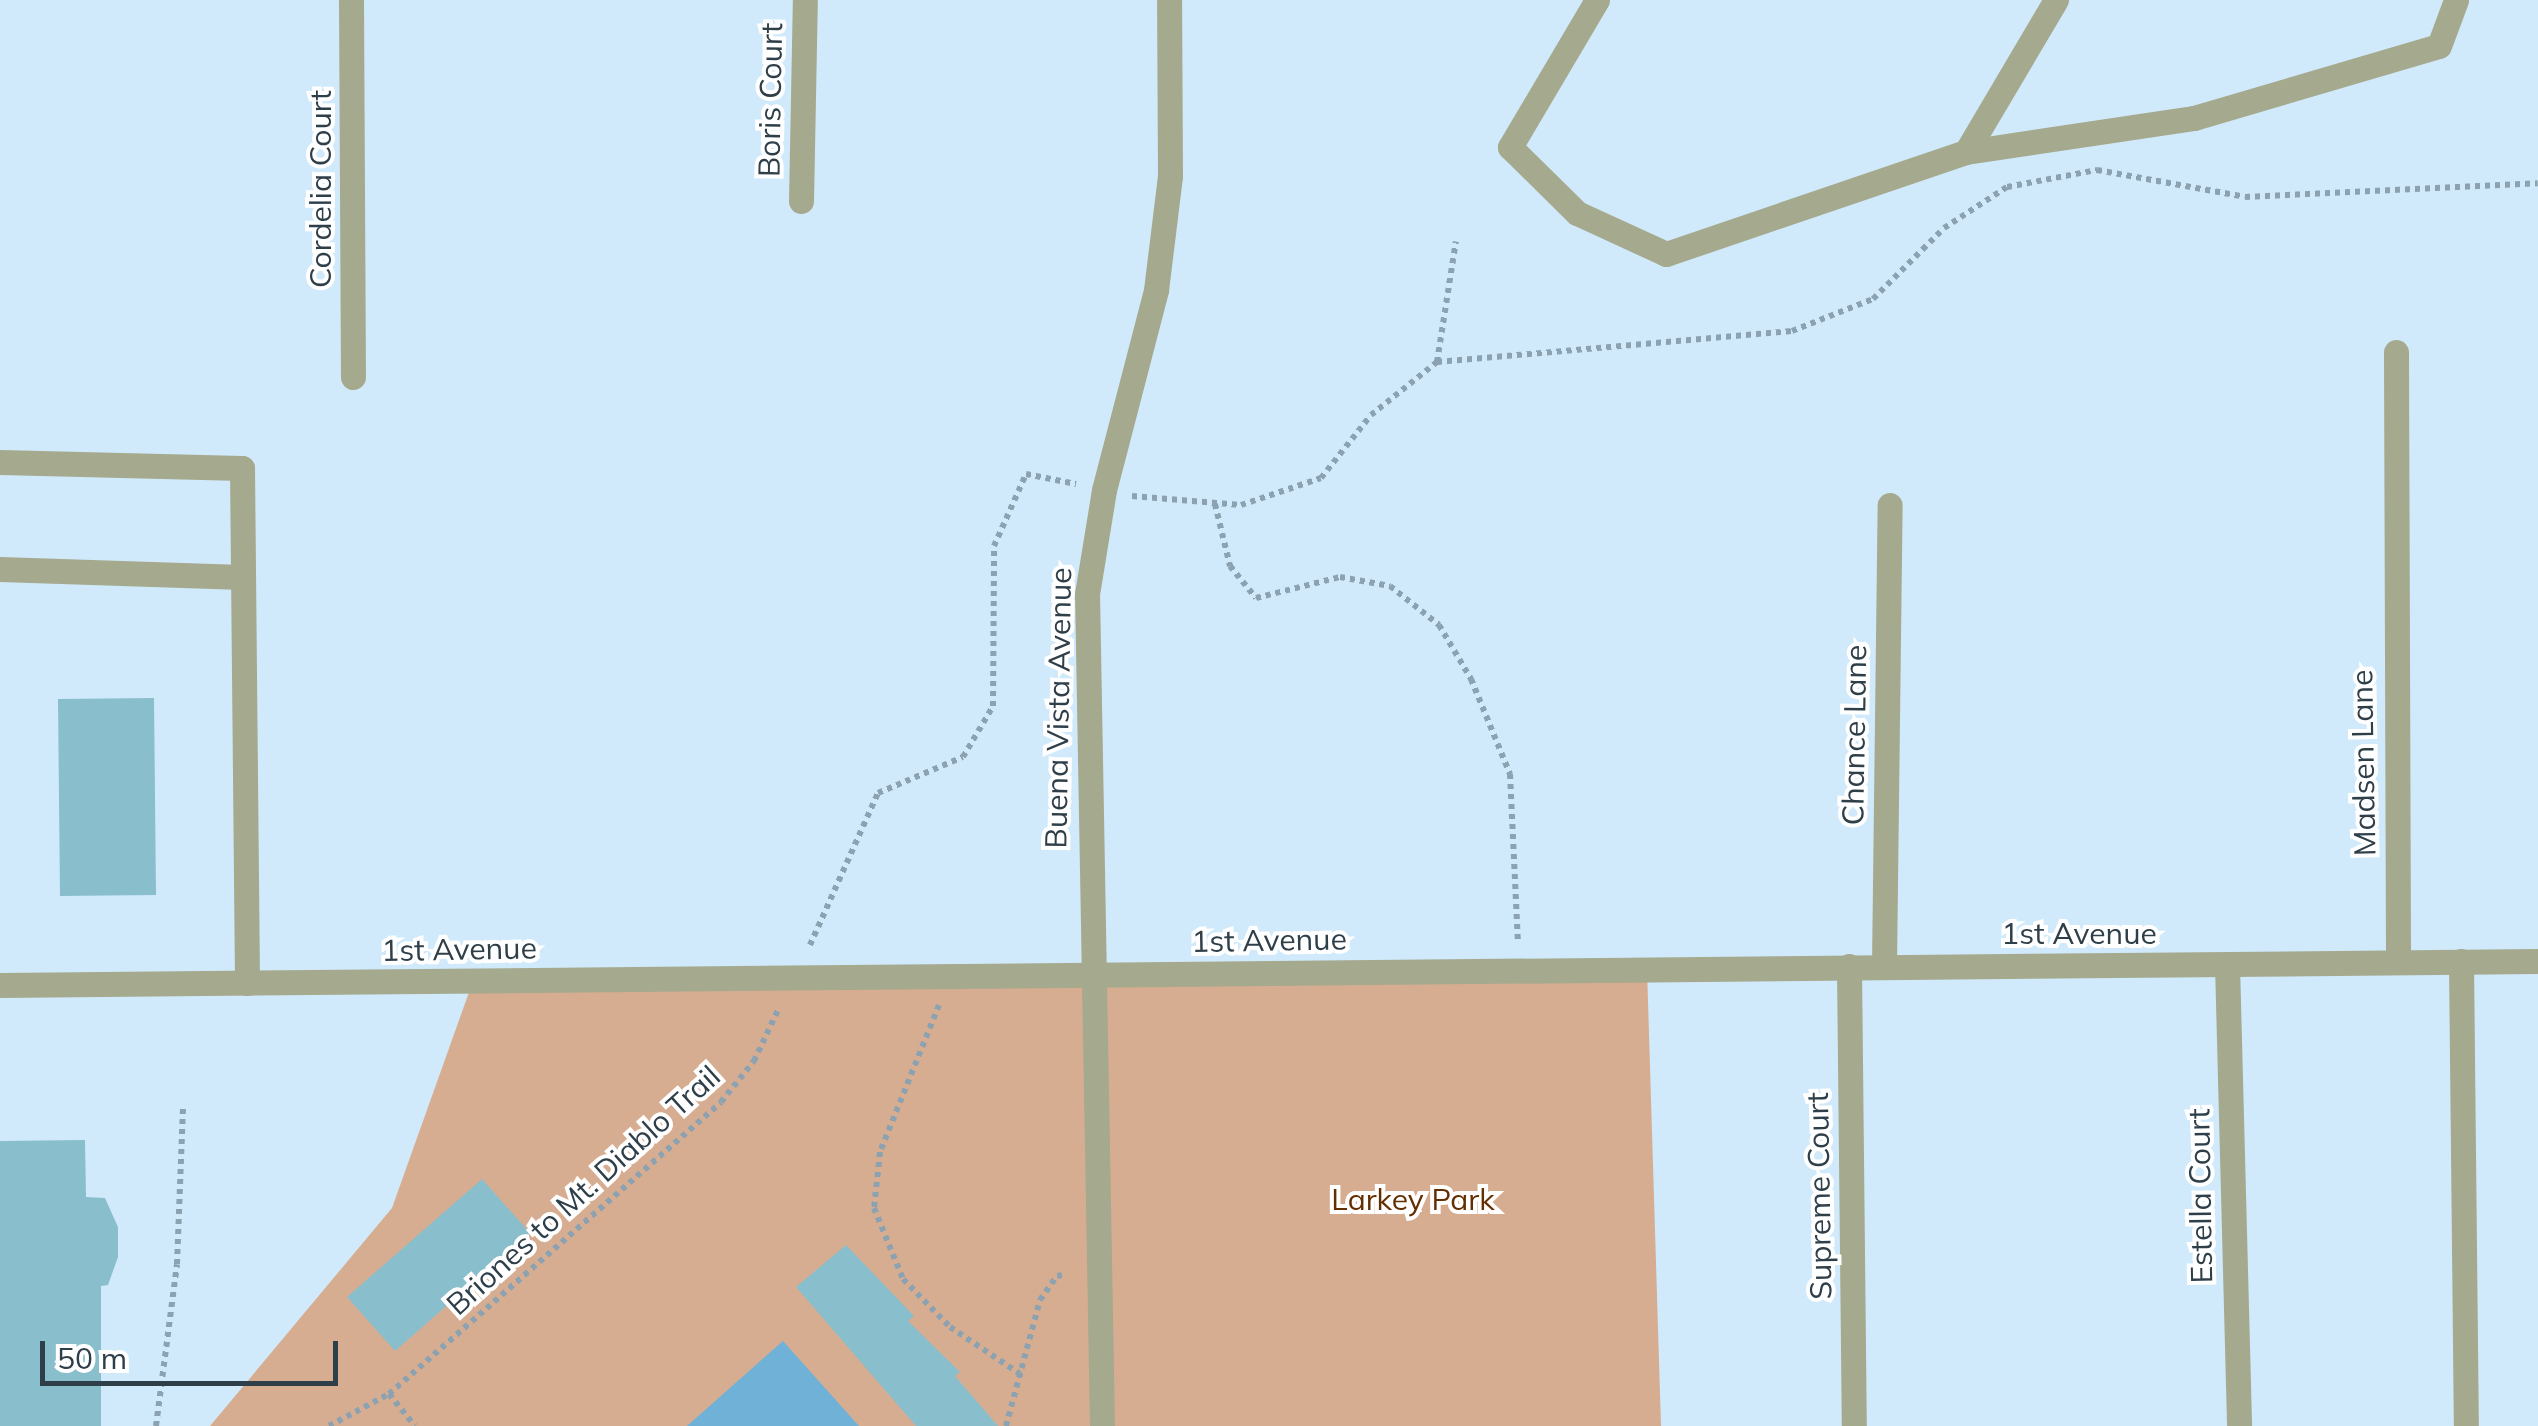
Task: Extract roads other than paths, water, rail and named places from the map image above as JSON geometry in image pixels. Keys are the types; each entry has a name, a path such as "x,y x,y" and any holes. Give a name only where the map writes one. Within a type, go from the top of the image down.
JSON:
{"street":[{"name":"Cordelia Court","path":"351,0 353,377"},
{"name":"Boris Court","path":"801,201 804,0"},
{"name":"Buena Vista Avenue","path":"1102,1426 1089,975 1088,594 1104,490 1156,290 1170,176 1169,0"},
{"path":"1597,0 1510,147 1578,212 1666,254 1966,152 2194,118 2439,46 2456,0"},
{"path":"1966,152 2056,0"},
{"name":"Madsen Lane","path":"2396,352 2393,565 2398,961"},
{"path":"0,462 242,468 247,984"},
{"name":"Chance Lane","path":"1884,966 1890,505"},
{"path":"0,569 243,576"},
{"path":"2461,961 2466,1426"},
{"name":"1st Avenue","path":"0,985 2538,961"},
{"name":"Estella Court","path":"2227,964 2239,1426"},
{"name":"Supreme Court","path":"1848,966 1854,1426"}],"water":[{"path":"783,1341 859,1426 687,1426"}],"park label":[{"name":"Larkey Park","path":"1413,1199"}]}
